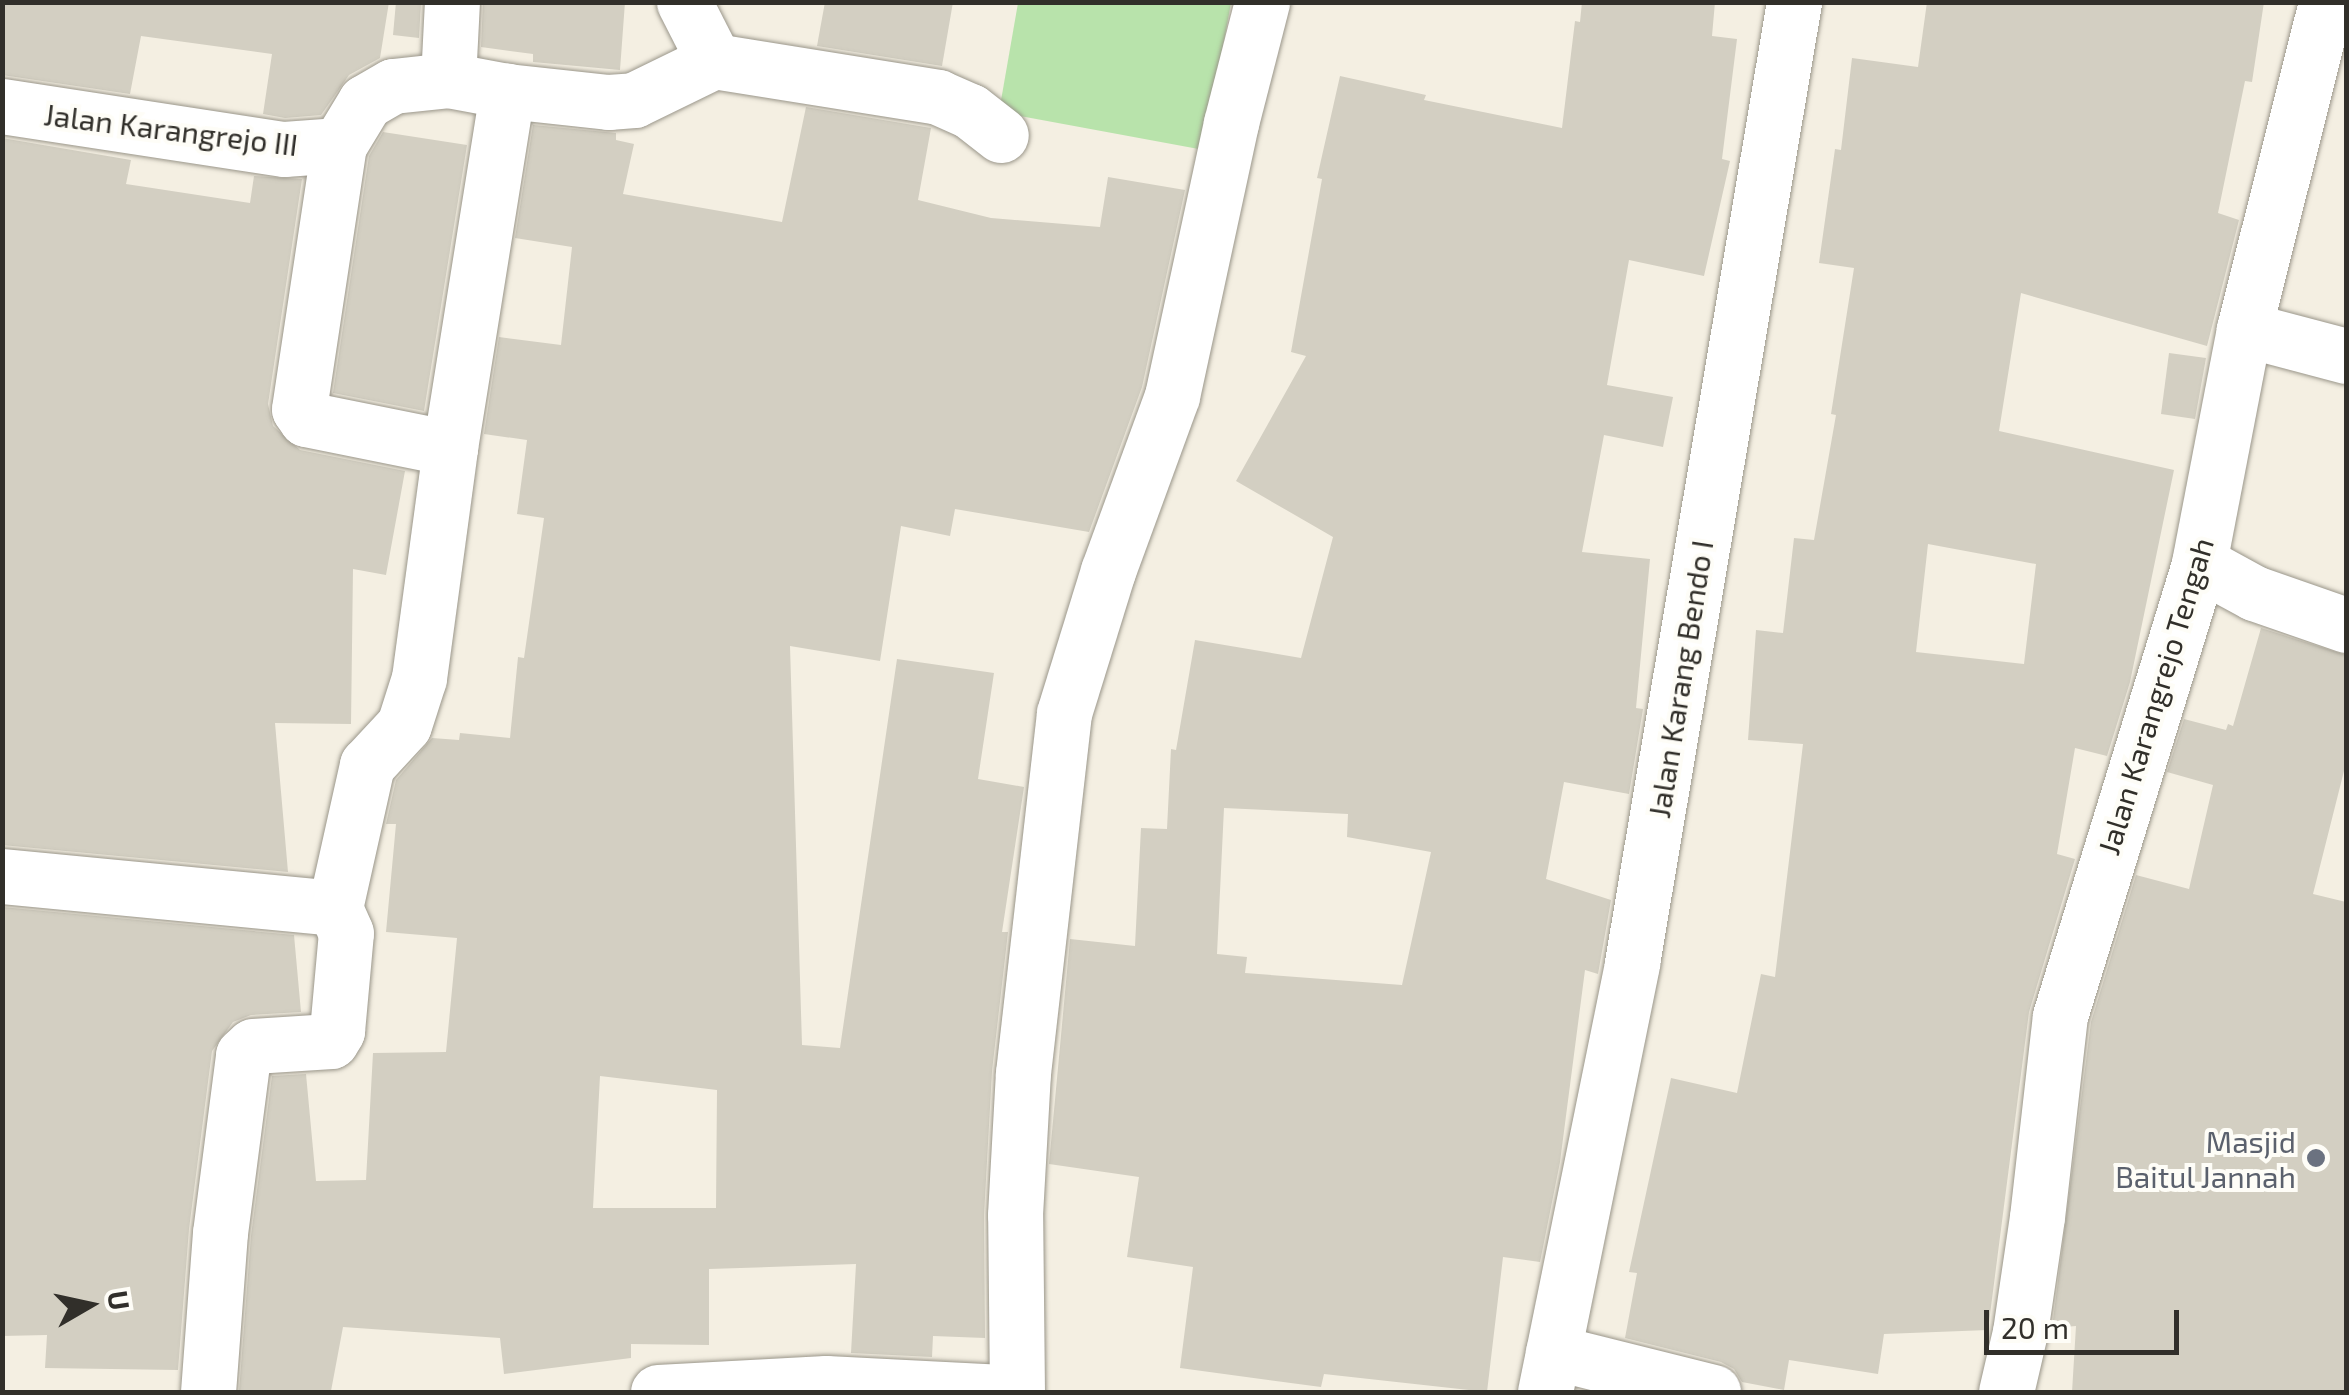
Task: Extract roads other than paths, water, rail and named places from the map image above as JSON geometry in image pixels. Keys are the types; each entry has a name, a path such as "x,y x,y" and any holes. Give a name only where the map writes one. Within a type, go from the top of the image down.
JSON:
{"street":[{"path":"448,80 452,2"},
{"path":"684,2 714,61"},
{"path":"1017,1392 1015,1215 1023,1073 1064,712 1108,571 1172,396 1231,123 1262,2"},
{"name":"Jalan Karang Bendo I","path":"1549,1372 1632,963 1794,2"},
{"name":"Jalan Karangrejo Tengah","path":"2006,1392 2020,1332 2037,1218 2060,1016 2199,562 2244,329 2326,2"},
{"path":"450,448 306,419 299,409 339,144 365,102 393,86 448,80 608,102 634,100 714,61 938,97 970,111 1002,135"},
{"path":"208,1392 220,1233 244,1055 253,1046 327,1042 334,1038 346,933 335,908 367,765 404,725 419,678 450,448 507,90"},
{"name":"Jalan Karangrejo III","path":"2,106 284,149 339,144"},
{"path":"2244,329 2346,356"},
{"path":"2199,562 2254,593 2346,625"},
{"path":"2,876 335,908"},
{"path":"1549,1372 1713,1392"},
{"path":"658,1392 826,1383 1003,1392"}],"place":[{"name":"Masjid Baitul Jannah","path":"2316,1158"}]}
